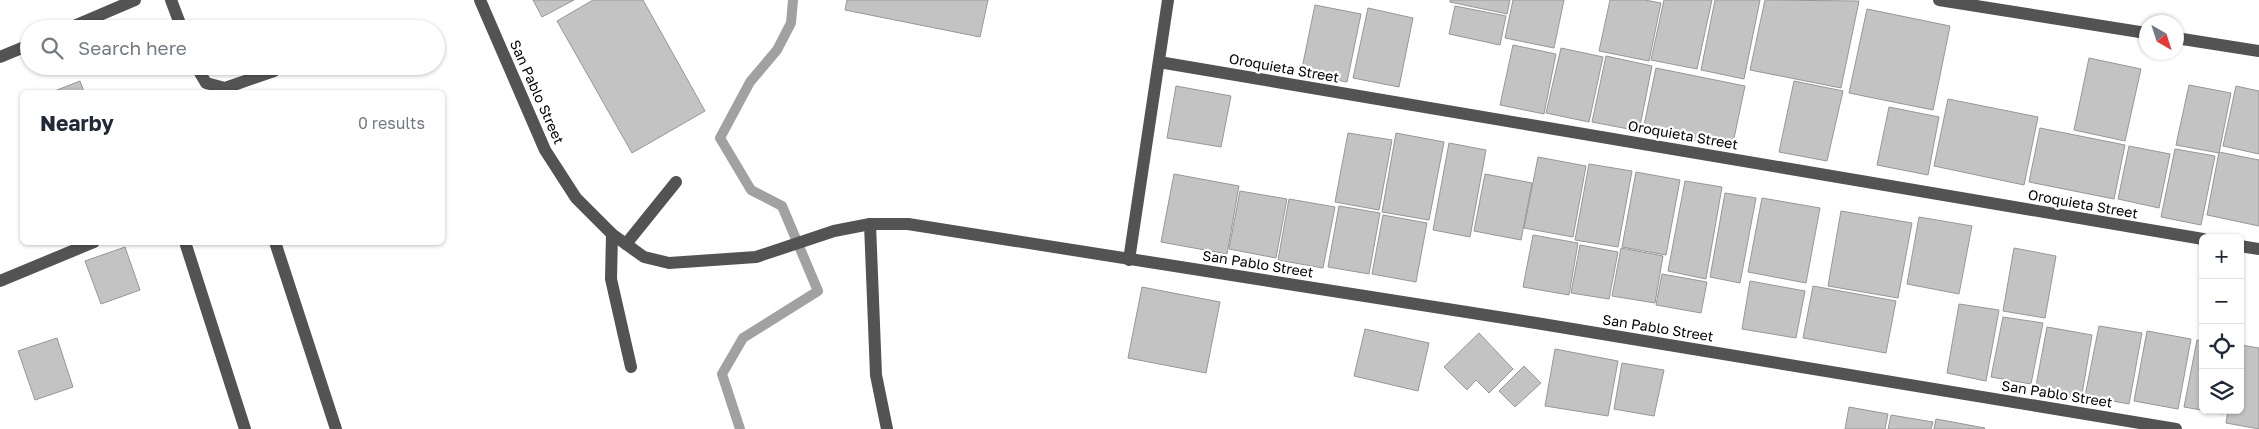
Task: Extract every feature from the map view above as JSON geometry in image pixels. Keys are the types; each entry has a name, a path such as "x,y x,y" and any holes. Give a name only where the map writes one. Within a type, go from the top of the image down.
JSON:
{"street":[{"path":"88,20 135,0"},
{"path":"171,0 179,20"},
{"name":"San Pablo Street","path":"480,0 545,150 576,198 612,234 644,257 669,263 756,257 834,231 870,224 908,224 1536,323 2176,429"},
{"path":"1129,260 1168,0"},
{"path":"1939,0 2139,32"},
{"path":"2184,39 2259,51"},
{"path":"0,57 20,49"},
{"name":"Oroquieta Street","path":"1159,62 2199,238"},
{"path":"201,75 206,83 226,90 266,75"},
{"path":"626,244 676,182"},
{"path":"870,224 876,375 887,429"},
{"path":"612,234 610,279 631,367"},
{"path":"0,281 87,245"},
{"path":"186,245 245,429"},
{"path":"276,245 336,429"},
{"path":"2244,247 2259,249"}],"building":[{"path":"533,0 574,0 542,17"},
{"path":"593,0 643,0 705,111 632,153 557,21"},
{"path":"847,0 988,0 980,37 845,10"},
{"path":"1450,0 1510,0 1507,14 1450,2"},
{"path":"1513,0 1564,0 1554,48 1505,38"},
{"path":"1610,0 1645,0 1661,3 1649,61 1599,51"},
{"path":"1664,0 1712,0 1697,69 1651,60"},
{"path":"1715,0 1760,0 1744,79 1701,70"},
{"path":"1765,0 1859,1 1841,88 1750,70"},
{"path":"1315,5 1361,14 1347,82 1301,73"},
{"path":"1455,6 1506,16 1500,45 1449,34"},
{"path":"1368,8 1413,18 1399,87 1353,78"},
{"path":"1867,9 1950,26 1933,110 1849,93"},
{"path":"1513,45 1556,54 1544,114 1500,105"},
{"path":"1561,48 1603,57 1589,122 1546,113"},
{"path":"1606,56 1652,66 1639,131 1592,122"},
{"path":"2089,58 2141,69 2125,141 2074,130"},
{"path":"1656,68 1745,86 1732,148 1643,130"},
{"path":"80,81 83,90 57,90"},
{"path":"1794,81 1843,91 1827,161 1779,152"},
{"path":"2189,85 2231,93 2219,153 2176,145"},
{"path":"1176,86 1231,96 1221,147 1167,138"},
{"path":"2236,86 2259,91 2259,154 2223,146"},
{"path":"1948,99 2038,117 2024,185 1934,166"},
{"path":"1889,107 1939,117 1928,175 1877,165"},
{"path":"2040,128 2125,145 2114,199 2029,182"},
{"path":"1348,133 1392,140 1379,210 1335,202"},
{"path":"1396,133 1444,142 1429,220 1382,212"},
{"path":"1449,143 1486,150 1470,237 1433,230"},
{"path":"2129,146 2170,154 2159,208 2118,199"},
{"path":"2175,149 2215,156 2201,225 2161,217"},
{"path":"2219,152 2259,160 2259,226 2207,215"},
{"path":"1538,157 1586,166 1573,237 1524,228"},
{"path":"1589,164 1632,171 1618,247 1575,240"},
{"path":"1636,172 1680,180 1666,255 1622,247"},
{"path":"1174,174 1239,186 1227,254 1161,242"},
{"path":"1485,174 1532,183 1521,240 1474,231"},
{"path":"1685,181 1722,187 1706,279 1668,271"},
{"path":"1240,191 1287,199 1276,258 1229,249"},
{"path":"1725,193 1756,198 1740,283 1710,277"},
{"path":"1762,198 1820,208 1806,283 1748,272"},
{"path":"1289,199 1335,207 1323,268 1278,260"},
{"path":"1339,206 1380,213 1369,274 1328,267"},
{"path":"1841,211 1912,223 1898,298 1828,286"},
{"path":"1383,215 1427,223 1416,282 1372,274"},
{"path":"1919,217 1972,226 1959,294 1907,284"},
{"path":"1533,235 1578,243 1569,295 1523,287"},
{"path":"1580,245 1618,252 1609,299 1571,293"},
{"path":"125,247 140,290 101,304 85,261"},
{"path":"1621,248 1663,256 1655,303 1612,296"},
{"path":"2014,248 2056,256 2045,318 2003,311"},
{"path":"1662,274 1707,282 1701,313 1656,305"},
{"path":"1750,281 1805,291 1796,338 1742,329"},
{"path":"1813,286 1896,301 1886,353 1803,338"},
{"path":"1142,287 1220,302 1206,373 1128,358"},
{"path":"1959,304 1999,310 1986,381 1947,373"},
{"path":"2003,317 2043,323 2031,384 1991,377"},
{"path":"2099,326 2142,333 2129,404 2085,396"},
{"path":"2047,327 2092,335 2081,400 2035,391"},
{"path":"1365,329 1429,343 1418,391 1354,376"},
{"path":"2147,331 2191,339 2178,409 2134,401"},
{"path":"1479,333 1513,369 1489,393 1476,380 1467,390 1444,367"},
{"path":"57,338 73,387 35,400 18,351"},
{"path":"2197,340 2199,340 2199,410 2184,407"},
{"path":"2244,346 2259,348 2259,429 2226,423 2227,414 2244,414"},
{"path":"1555,349 1618,361 1608,416 1545,406"},
{"path":"1622,363 1664,370 1654,416 1614,409"},
{"path":"1524,366 1541,383 1515,407 1499,391"},
{"path":"1849,407 1888,414 1885,429 1845,429"},
{"path":"1891,415 1933,422 1931,429 1888,429"},
{"path":"1936,419 1985,428 1934,429"}],"waterway":[{"path":"740,429 722,374 743,338 818,291 782,206 751,190 720,138 750,82 777,50 791,23 793,0"}]}
